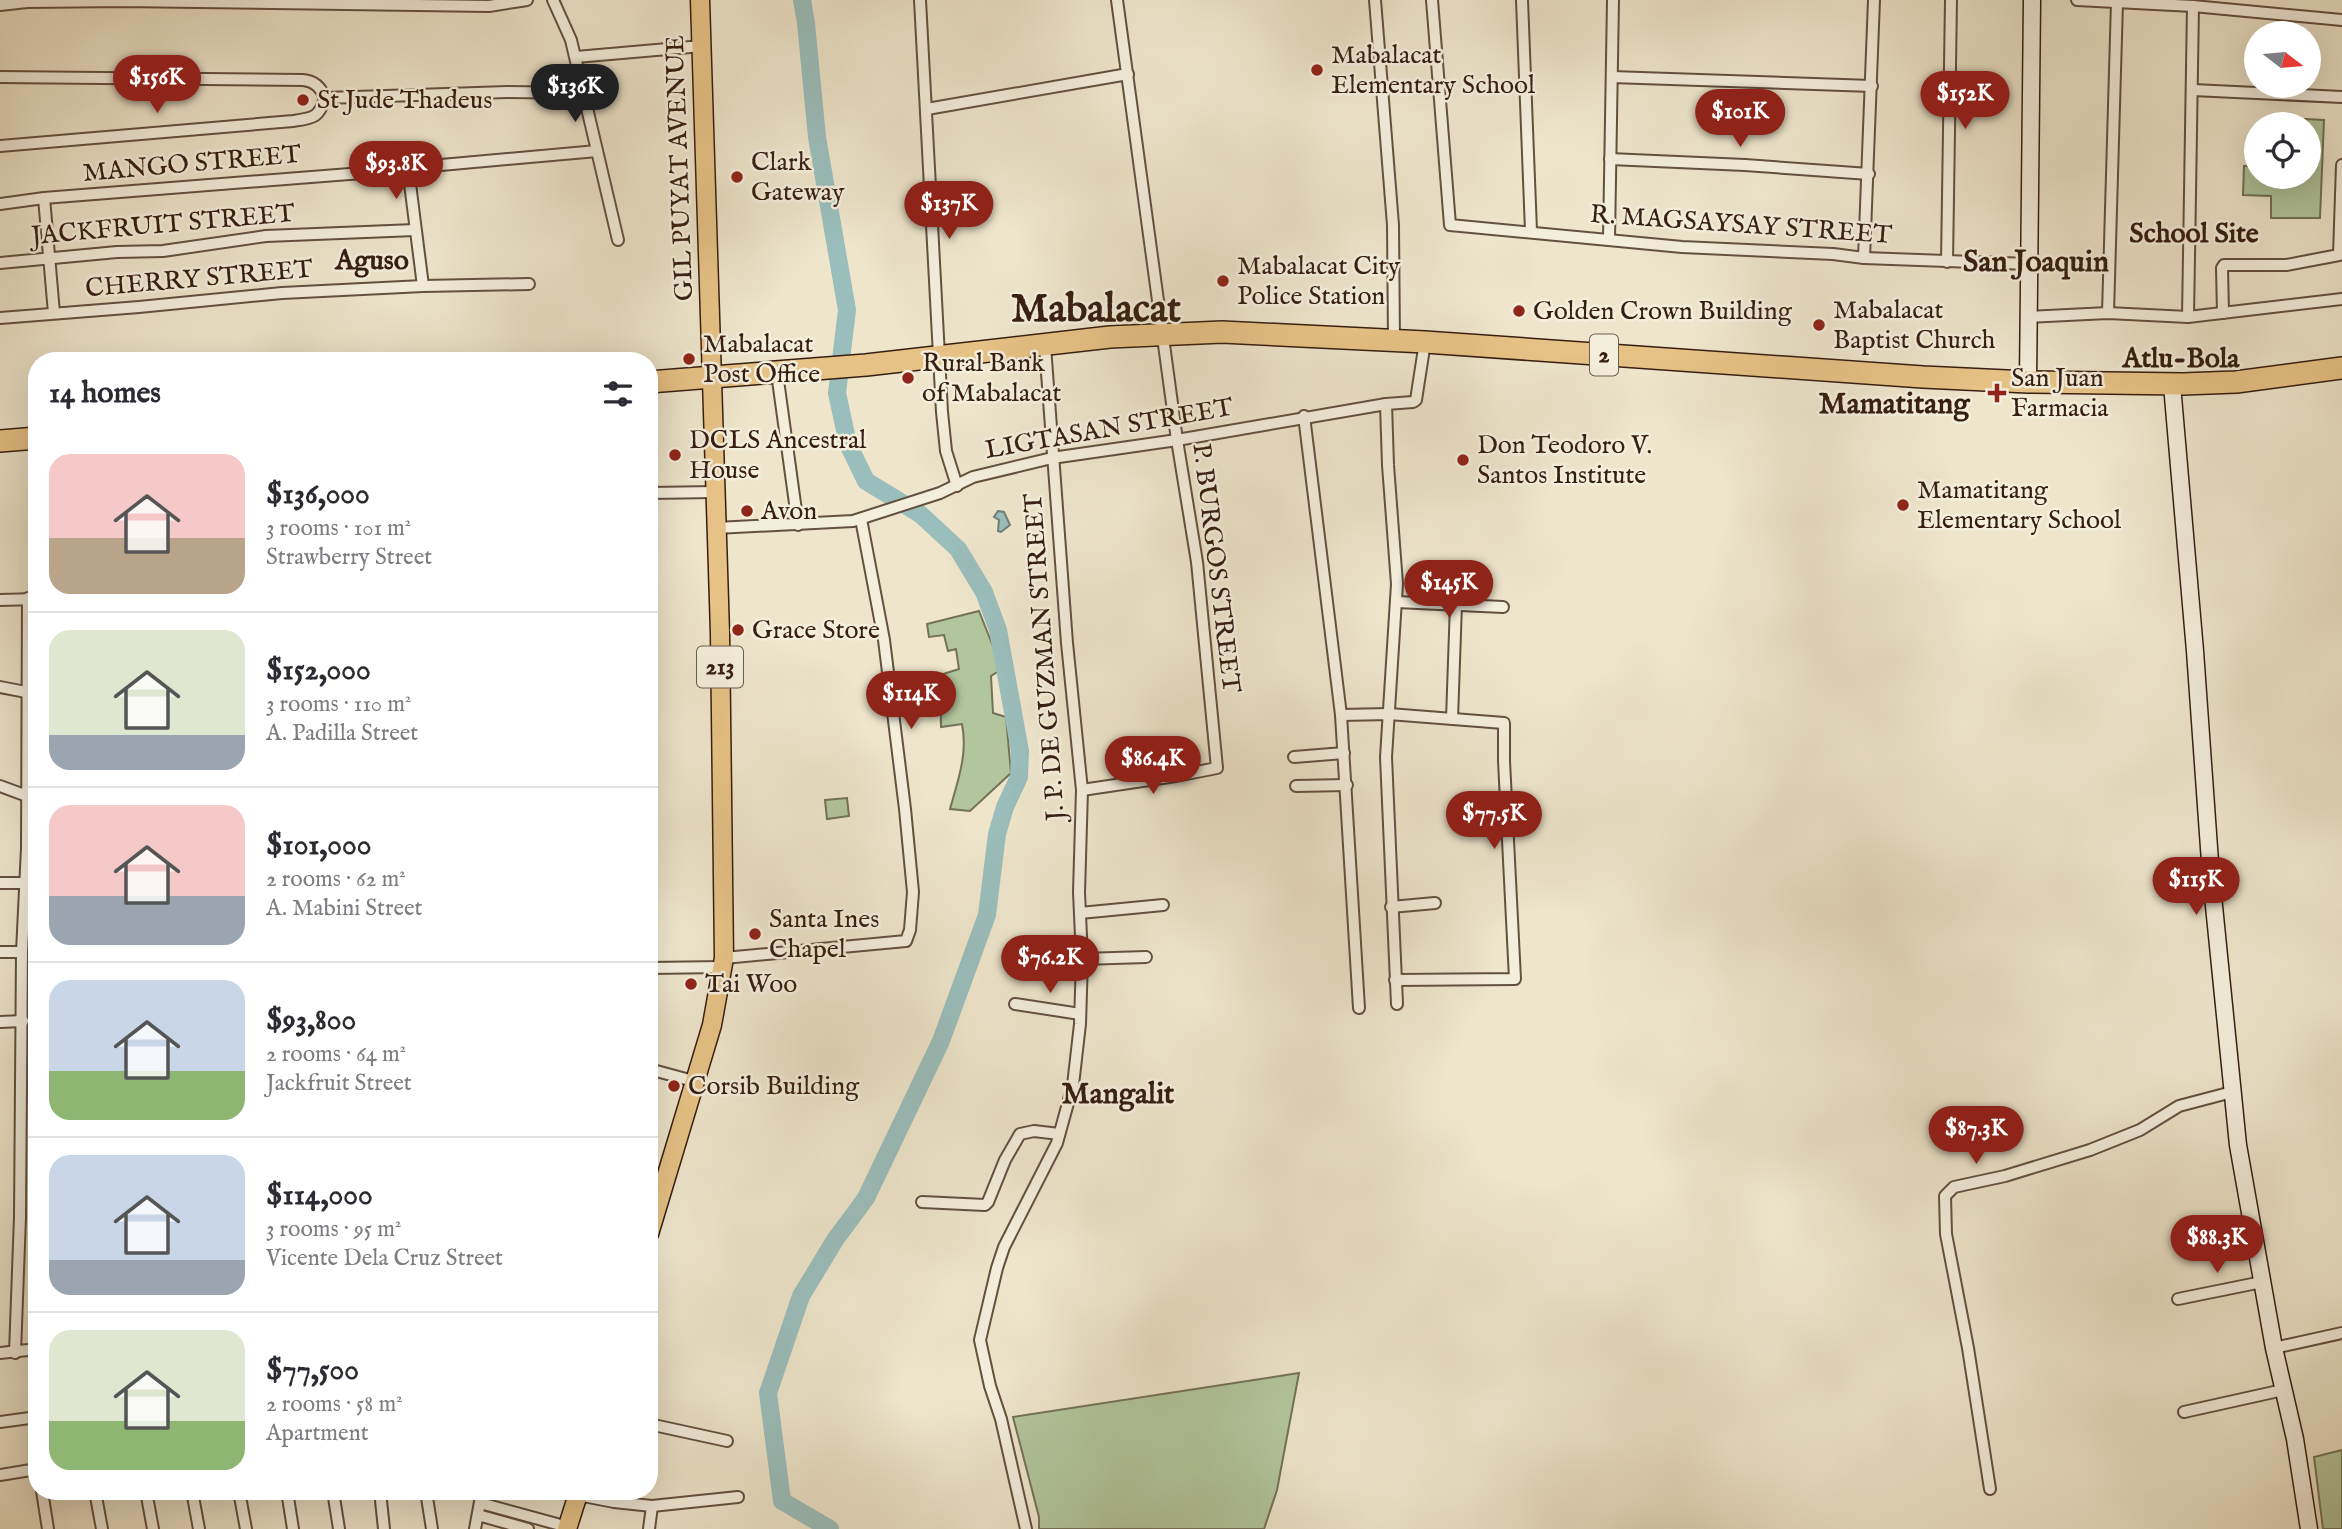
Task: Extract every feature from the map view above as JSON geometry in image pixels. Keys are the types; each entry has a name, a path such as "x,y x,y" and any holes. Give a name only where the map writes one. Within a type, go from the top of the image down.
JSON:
{"highway":[{"name":"2","path":"658,381 866,365 1110,337 1222,332 1394,340 2028,383 2172,385 2236,382 2342,369"},
{"path":"0,441 28,439"}],"main road":[{"name":"GIL PUYAT AVENUE","path":"700,0 713,376"},
{"path":"2028,383 2032,0"},
{"name":"213","path":"658,1206 697,1082 724,963 720,634 713,376"},
{"path":"2172,385 2211,876 2238,1145 2274,1348 2295,1438 2309,1529"},
{"path":"568,1528 576,1500"}],"street":[{"path":"0,5 27,2 123,1 489,6 527,0"},
{"path":"553,0 572,40 618,240"},
{"path":"920,0 946,452 957,486"},
{"name":"P. BURGOS STREET","path":"1082,790 1217,768 1196,562 1117,0"},
{"path":"1375,0 1393,225 1394,340"},
{"name":"R. MAGSAYSAY STREET","path":"1432,0 1450,225 1682,247 2029,264"},
{"path":"1522,0 1531,231"},
{"path":"1609,239 1613,0"},
{"path":"1864,258 1874,0"},
{"path":"1947,262 1951,0"},
{"path":"2077,0 2193,6 2342,20"},
{"path":"2108,313 2117,2"},
{"path":"2188,317 2193,6"},
{"path":"576,57 702,46"},
{"path":"927,109 1128,74"},
{"path":"0,77 311,81 322,91 324,98 320,112 308,119 0,146"},
{"path":"1612,77 1872,86"},
{"path":"2193,90 2342,97"},
{"path":"324,98 508,92 584,93"},
{"name":"MANGO STREET","path":"0,204 597,151"},
{"path":"1610,159 1745,164 1868,174"},
{"path":"2223,313 2224,265 2286,265 2339,255 2342,165"},
{"path":"408,167 423,286"},
{"path":"44,198 54,313"},
{"name":"JACKFRUIT STREET","path":"0,263 117,252 163,251 266,236 415,230"},
{"name":"CHERRY STREET","path":"0,318 282,293 529,284"},
{"path":"2028,317 2108,313 2188,317 2342,299"},
{"name":"LIGTASAN STREET","path":"716,528 835,523 862,519 940,493 973,477 1052,458 1177,440 1304,416 1413,402 1416,400 1425,342"},
{"name":"J. P. DE GUZMAN STREET","path":"1026,1529 980,1339 1004,1247 1057,1143 1073,1085 1080,1014 1082,790 1052,458 1045,346"},
{"path":"777,373 797,525"},
{"path":"1386,404 1397,602 1386,757 1397,1004"},
{"path":"1304,416 1341,716 1359,1008"},
{"path":"658,493 715,492"},
{"path":"658,967 724,963 906,941 910,930 913,892 905,809 884,640 862,519"},
{"path":"0,600 28,599"},
{"path":"1397,602 1503,607"},
{"path":"1452,719 1456,604"},
{"path":"28,665 28,818"},
{"path":"0,687 26,692"},
{"path":"1341,716 1389,714 1504,723 1515,979 1395,980"},
{"path":"1294,757 1344,753"},
{"path":"1296,786 1347,785"},
{"path":"0,786 27,796"},
{"path":"0,883 28,884"},
{"path":"1391,907 1435,903"},
{"path":"1080,913 1163,905"},
{"path":"15,1353 23,1021 22,952 28,907"},
{"path":"0,952 22,952"},
{"path":"1082,959 1146,957"},
{"path":"1015,1004 1080,1014"},
{"path":"0,1022 23,1021"},
{"path":"658,1071 697,1082"},
{"path":"1990,1489 1968,1348 1946,1234 1945,1196 1954,1187 2005,1176 2090,1150 2140,1130 2179,1106 2232,1091"},
{"path":"922,1202 985,1205 1020,1134 1034,1131 1059,1134"},
{"path":"2178,1299 2262,1282"},
{"path":"2274,1348 2342,1333"},
{"path":"0,1353 28,1351"},
{"path":"2184,1412 2283,1390"},
{"path":"0,1422 28,1418"},
{"path":"658,1426 727,1441"},
{"path":"0,1475 28,1470"},
{"path":"606,1500 652,1506 738,1497"},
{"path":"43,1500 48,1529"},
{"path":"97,1500 102,1529"},
{"path":"148,1500 153,1529"},
{"path":"194,1500 199,1529"},
{"path":"241,1500 246,1529"},
{"path":"288,1500 293,1529"},
{"path":"334,1500 339,1529"},
{"path":"381,1500 384,1529"},
{"path":"427,1500 432,1529"},
{"path":"475,1529 480,1500"},
{"path":"649,1529 652,1506"},
{"path":"479,1509 531,1525 568,1528"}],"green space":[{"path":"2321,120 2324,120 2320,218 2271,218 2271,196 2243,195 2244,166 2244,189 2321,189"},
{"path":"979,611 1002,669 991,676 993,713 1006,717 1011,773 970,811 950,809 963,756 962,724 941,727 940,675 959,669 956,649 948,651 944,635 929,637 927,624"},
{"path":"847,798 849,816 827,819 825,800"},
{"path":"1299,1373 1277,1490 1264,1529 1039,1529 1039,1517 1013,1417"},
{"path":"2342,1450 2342,1529 2323,1529 2314,1457"}],"water":[{"path":"998,511 1004,512 1010,525 1001,532 998,531 999,520 994,517"}],"waterway":[{"path":"802,0 817,137 847,310 837,393 848,444 866,481 920,514 958,549 984,592 998,630 1020,751 1019,777 1005,807 997,834 987,915 941,1041 866,1198 835,1240 801,1296 768,1393 782,1501 830,1529"}],"place":[{"name":"Mabalacat Elementary School","path":"1317,70"},
{"name":"St Jude Thadeus","path":"303,100"},
{"name":"Clark Gateway","path":"737,177"},
{"name":"Mabalacat City Police Station","path":"1223,281"},
{"name":"Golden Crown Building","path":"1519,311"},
{"name":"Mabalacat Baptist Church","path":"1819,325"},
{"name":"Mabalacat Post Office","path":"689,359"},
{"name":"Rural Bank of Mabalacat","path":"908,378"},
{"name":"San Juan Farmacia","path":"1997,393"},
{"name":"DCLS Ancestral House","path":"675,455"},
{"name":"Don Teodoro V. Santos Institute","path":"1463,460"},
{"name":"Mamatitang Elementary School","path":"1903,505"},
{"name":"Avon","path":"747,511"},
{"name":"Grace Store","path":"738,630"},
{"name":"Santa Ines Chapel","path":"755,934"},
{"name":"Tai Woo","path":"691,984"},
{"name":"Corsib Building","path":"674,1086"}],"district":[{"name":"School Site","path":"2194,234"},
{"name":"Aguso","path":"372,261"},
{"name":"San Joaquin","path":"2036,263"},
{"name":"Mabalacat","path":"1096,310"},
{"name":"Atlu-Bola","path":"2181,359"},
{"name":"Mamatitang","path":"1894,405"},
{"name":"Mangalit","path":"1118,1095"}]}
